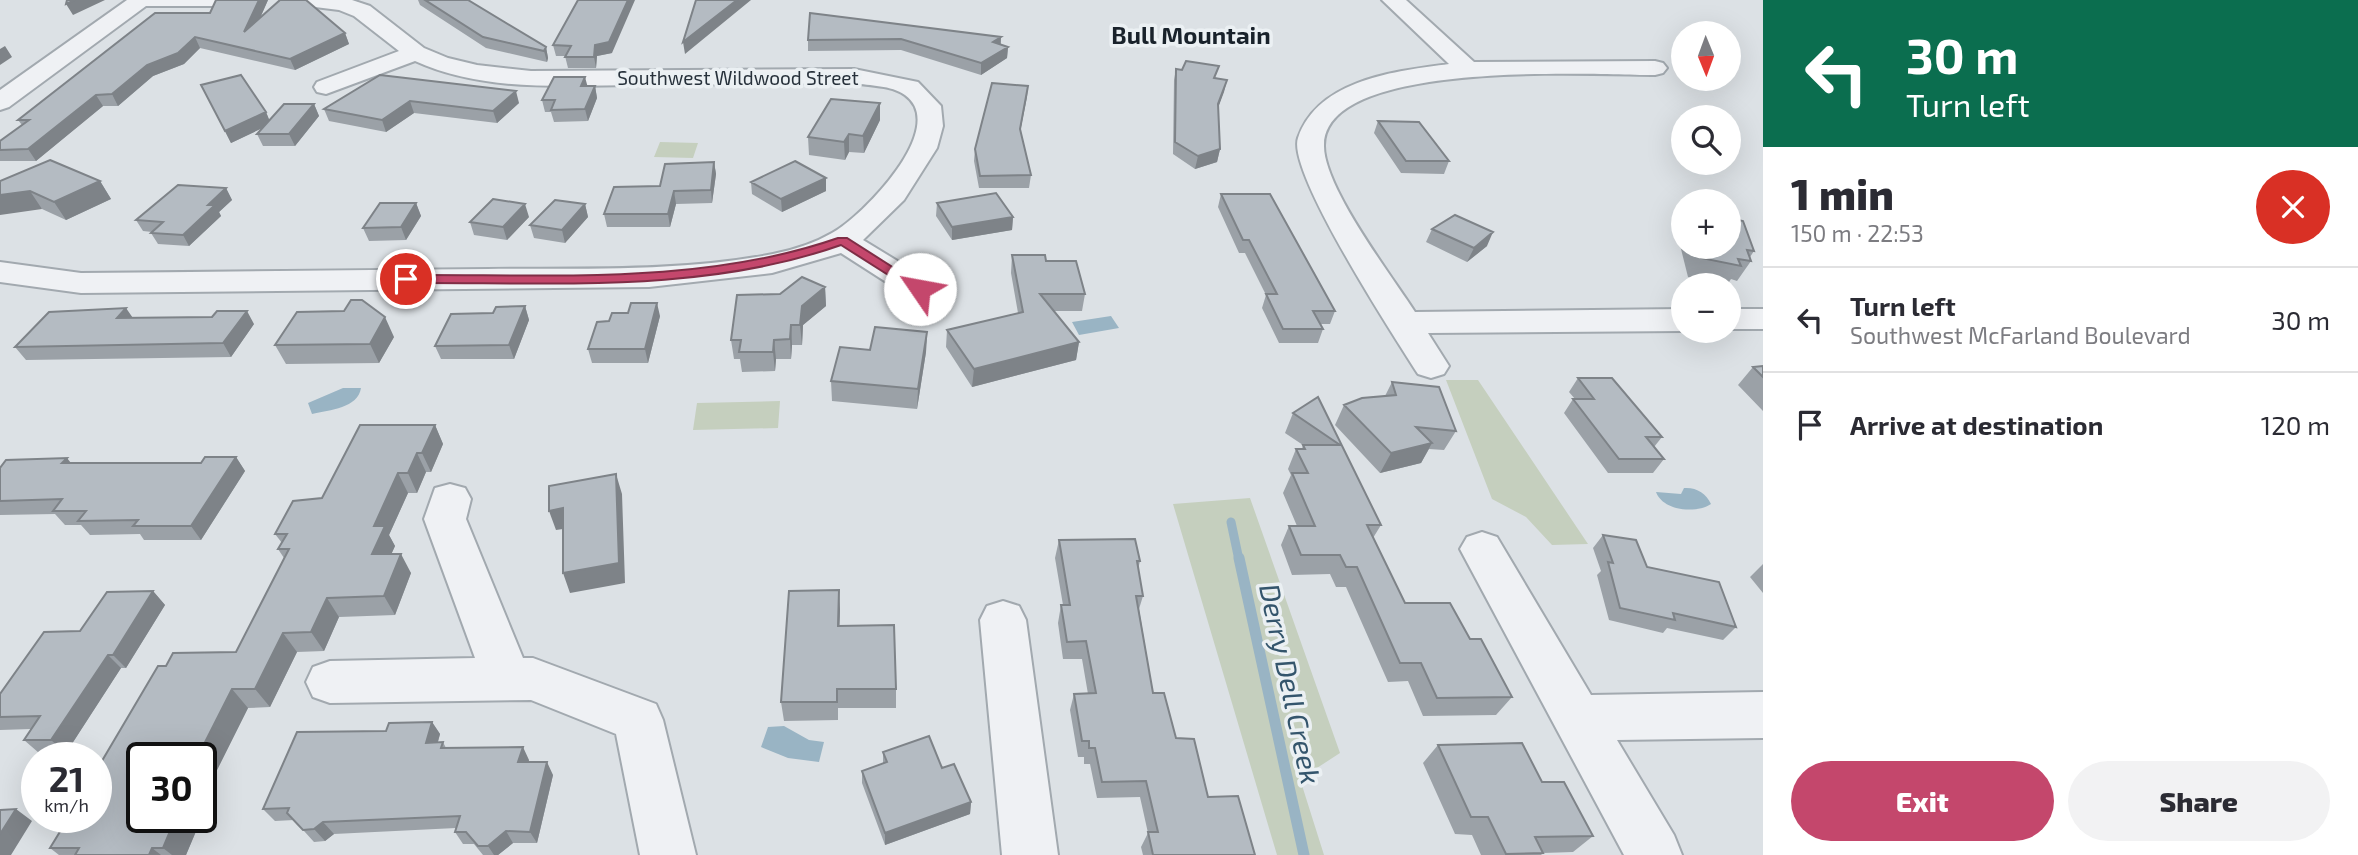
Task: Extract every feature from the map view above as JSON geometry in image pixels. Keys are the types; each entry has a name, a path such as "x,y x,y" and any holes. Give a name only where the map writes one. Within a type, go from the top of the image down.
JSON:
{"street":[{"path":"0,102 141,0 214,0"},
{"name":"Southwest Wildwood Street","path":"0,272 81,283 649,277 753,265 796,257 842,240 861,228 904,184 931,128 931,110 917,92 888,81 854,76 531,78 477,72 441,64 416,53 362,11 343,4 307,0"},
{"path":"1393,0 1468,69"},
{"path":"326,87 416,53"},
{"path":"1432,366 1330,202 1316,173 1310,138 1317,122 1359,89 1404,76 1468,69 1655,68"},
{"path":"842,240 920,289"},
{"path":"1741,319 1763,319"},
{"path":"1405,323 1671,320"},
{"path":"450,499 446,519 507,679"},
{"path":"1482,549 1654,855"},
{"path":"1003,621 1030,855"},
{"path":"330,682 533,679 638,720 668,855"},
{"path":"1576,718 1763,715"}],"green space":[{"path":"660,142 698,143 693,158 654,157"},
{"path":"1446,380 1478,380 1588,544 1552,545 1526,517 1492,499"},
{"path":"780,401 778,428 693,430 697,403"},
{"path":"1250,498 1340,753 1300,779 1324,855 1277,855 1173,504"}],"water":[{"path":"1111,316 1119,328 1079,335 1072,322"},
{"path":"343,388 361,388 359,395 349,404 312,414 308,403"},
{"path":"1684,488 1700,492 1711,504 1697,509 1680,509 1665,503 1656,492 1681,494"},
{"path":"784,726 809,740 824,742 819,762 788,758 761,747 768,727"}],"building":[{"path":"216,0 259,0 244,32 280,0 306,0 345,33 290,59 195,37 178,53 147,65 112,94 96,95 28,149 0,150 0,141 29,120 18,120 155,13 210,13"},
{"path":"425,0 468,0 546,47 544,51 483,37"},
{"path":"578,0 628,0 609,42 595,45 594,57 565,57 571,46 553,45"},
{"path":"696,0 737,0 683,42"},
{"path":"810,13 1001,37 993,42 1008,47 981,63 901,39 808,40"},
{"path":"1186,61 1219,66 1214,78 1227,80 1218,104 1220,149 1198,156 1175,142 1176,69 1182,70"},
{"path":"241,75 266,112 225,131 201,85"},
{"path":"380,75 516,91 493,111 410,101 382,120 324,109"},
{"path":"554,77 585,77 581,86 595,86 585,109 551,110 555,100 542,100"},
{"path":"992,83 1028,86 1020,129 1031,175 980,176 975,149"},
{"path":"831,99 880,103 863,136 849,134 844,142 808,137"},
{"path":"284,104 314,104 289,134 257,134"},
{"path":"1378,121 1419,122 1449,161 1406,161"},
{"path":"50,160 100,181 54,202 30,191 0,195 0,181"},
{"path":"795,161 826,178 781,199 751,182"},
{"path":"714,162 711,190 674,191 668,214 604,214 614,187 660,186 665,164"},
{"path":"178,185 226,188 208,205 215,205 183,235 151,233 163,222 136,220"},
{"path":"996,193 1013,217 952,227 937,203"},
{"path":"1221,194 1270,194 1335,311 1313,311 1323,329 1283,329 1266,294 1277,294 1249,240 1243,240"},
{"path":"493,199 525,204 503,227 470,222"},
{"path":"555,200 585,204 562,230 530,225"},
{"path":"380,203 416,203 401,227 363,228"},
{"path":"1455,215 1493,232 1474,248 1432,229"},
{"path":"1741,221 1754,251 1747,250 1751,261 1738,259 1741,259"},
{"path":"1012,255 1045,255 1046,261 1076,261 1085,294 1040,294 1079,342 974,369 947,330 1023,312"},
{"path":"1706,259 1738,259 1741,266"},
{"path":"802,277 825,287 802,306 800,325 791,325 790,339 774,340 773,352 739,352 741,340 731,340 737,295 780,294"},
{"path":"351,300 362,300 385,317 370,344 275,345 297,312 344,311"},
{"path":"631,303 657,303 645,349 588,349 597,322 609,321 612,313 628,313"},
{"path":"525,306 509,345 435,346 451,314 493,313 496,307"},
{"path":"126,308 117,318 212,317 217,311 247,311 223,343 15,347 49,312"},
{"path":"875,327 927,332 918,389 831,381 840,347 870,350"},
{"path":"1763,366 1763,377 1753,367"},
{"path":"1578,378 1612,378 1662,437 1646,437 1664,459 1619,459 1573,399 1594,399"},
{"path":"1392,382 1439,387 1456,431 1416,427 1432,443 1391,453 1344,405 1362,398 1396,395"},
{"path":"1318,397 1381,525 1367,525 1405,603 1450,603 1470,639 1481,639 1512,697 1437,698 1421,663 1400,663 1357,567 1346,567 1340,555 1301,555 1289,526 1315,526 1292,473 1308,473 1296,449 1305,449 1303,445 1340,445 1293,413"},
{"path":"360,425 435,425 422,453 417,453 408,473 398,473 374,526 385,526 372,554 401,554 384,596 327,598 311,632 283,633 255,689 232,689 205,742 126,742 126,833 169,833 163,848 152,848 149,855 75,855 79,848 50,848 59,833 112,833 112,744 158,666 166,666 173,653 236,652 289,549 278,549 287,534 275,534 293,501 322,498"},
{"path":"205,457 236,457 191,526 133,526 138,520 78,521 86,511 53,511 62,499 0,501 0,468 6,460 67,458 62,463 201,463"},
{"path":"616,474 619,563 563,573 563,508 549,511 549,486"},
{"path":"1603,535 1636,540 1647,567 1719,582 1736,627 1673,613 1675,620 1620,608 1608,562 1613,563"},
{"path":"1135,539 1143,596 1136,596 1153,693 1164,693 1176,738 1194,739 1208,797 1238,796 1255,855 1153,855 1148,832 1158,832 1146,781 1102,782 1095,748 1089,748 1089,741 1082,741 1074,694 1096,693 1086,641 1067,642 1061,605 1070,605 1059,540"},
{"path":"839,590 838,626 894,625 896,689 837,689 837,702 781,702 789,591"},
{"path":"153,591 113,655 108,655 51,740 24,740 40,716 0,717 0,694 44,632 80,631 107,592"},
{"path":"432,722 426,743 443,742 441,748 523,747 518,762 547,762 530,832 506,831 488,846 478,846 466,832 455,832 460,816 323,822 314,829 303,830 287,813 289,808 263,809 297,732 386,731 389,723"},
{"path":"929,736 942,768 954,764 971,802 885,833 862,771 887,762 883,752"},
{"path":"1522,743 1542,782 1564,782 1593,836 1535,837 1543,853 1506,854 1488,817 1471,817 1438,745"},
{"path":"16,809 0,834 0,810"}],"waterway":[{"name":"Derry Dell Creek","path":"1231,522 1239,560"},
{"name":"Derry Dell Creek","path":"1239,558 1304,855"}],"district":[{"name":"Bull Mountain","path":"1191,36"}],"route":[{"path":"406,279 649,277 727,270 796,257 842,240 920,289"}]}
